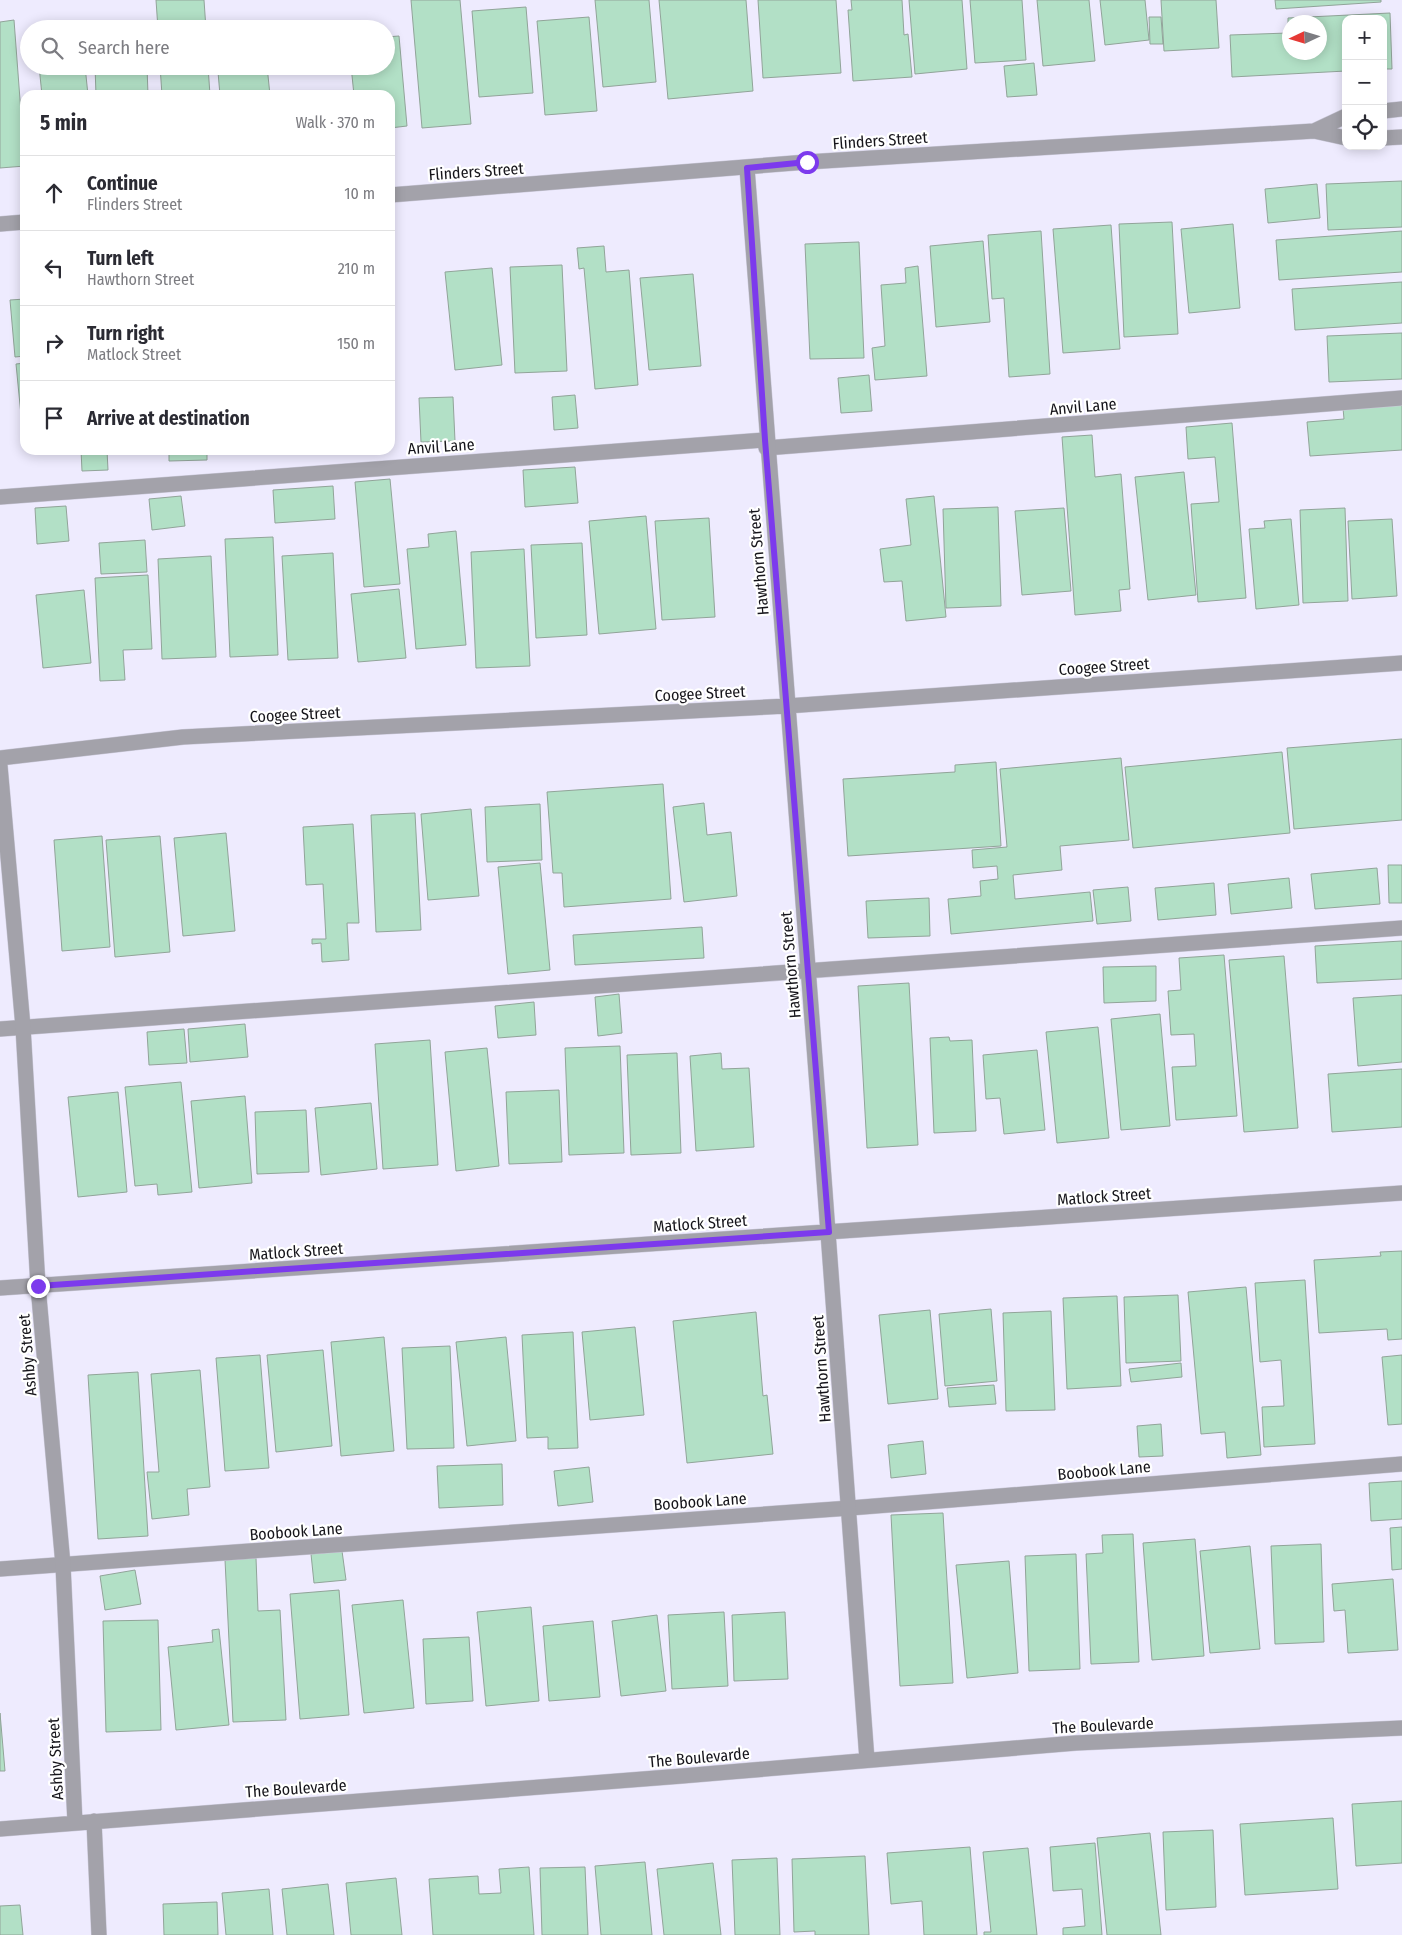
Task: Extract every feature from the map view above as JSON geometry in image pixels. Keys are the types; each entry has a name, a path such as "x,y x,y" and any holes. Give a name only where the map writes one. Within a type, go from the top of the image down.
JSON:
{"street":[{"path":"1387,111 1402,109"},
{"name":"Flinders Street","path":"1314,131 1342,118"},
{"name":"Flinders Street","path":"395,195 747,168 1314,131 1342,137"},
{"path":"1387,138 1402,137"},
{"name":"Hawthorn Street","path":"747,168 766,444 850,1508 867,1760"},
{"path":"0,224 20,222"},
{"name":"Anvil Lane","path":"0,497 1402,398"},
{"name":"Coogee Street","path":"0,758 183,737 787,706 1402,663"},
{"name":"Ashby Street","path":"0,766 23,1027 38,1286 63,1566 76,1823"},
{"path":"0,1029 1402,928"},
{"name":"Matlock Street","path":"0,1288 1402,1193"},
{"name":"Boobook Lane","path":"0,1569 63,1566 850,1508 1402,1464"},
{"name":"The Boulevarde","path":"0,1829 1076,1743 1402,1728"},
{"path":"94,1821 99,1935"}],"building":[{"path":"156,0 204,0 205,20 157,20"},
{"path":"411,0 460,0 471,124 422,128"},
{"path":"595,0 649,0 656,82 603,87"},
{"path":"659,0 746,0 753,91 668,99"},
{"path":"758,0 836,0 841,73 763,78"},
{"path":"851,0 902,0 904,35 908,34 912,77 853,81 848,10 852,10"},
{"path":"909,0 962,0 967,69 915,74"},
{"path":"970,0 1022,0 1026,60 975,63"},
{"path":"1037,0 1089,0 1095,61 1043,66"},
{"path":"1100,0 1145,0 1149,40 1105,45"},
{"path":"1161,0 1216,0 1219,48 1164,51"},
{"path":"1275,0 1381,0 1381,2 1276,9"},
{"path":"526,7 533,93 479,97 472,11"},
{"path":"1390,13 1392,69 1387,69 1387,15 1349,15"},
{"path":"1342,15 1342,71 1232,77 1230,35 1282,33 1282,60 1327,60 1327,16"},
{"path":"589,17 597,111 545,115 537,21"},
{"path":"1149,17 1161,17 1163,44 1150,44"},
{"path":"14,20 20,100 20,166 0,168 0,22"},
{"path":"395,36 399,36 407,126 395,127 395,90 353,90 352,75 395,75"},
{"path":"1034,63 1037,95 1007,97 1004,66"},
{"path":"40,75 86,75 87,90 41,90"},
{"path":"95,75 147,75 148,90 96,90"},
{"path":"161,75 209,75 210,90 162,90"},
{"path":"218,75 268,75 269,90 220,90"},
{"path":"1402,181 1402,227 1328,230 1326,184"},
{"path":"1317,184 1320,218 1268,223 1265,189"},
{"path":"1172,222 1178,334 1124,337 1119,224"},
{"path":"1233,224 1240,308 1189,313 1181,229"},
{"path":"1111,225 1120,349 1063,353 1053,229"},
{"path":"1041,231 1050,374 1009,377 1004,298 992,299 988,235"},
{"path":"1402,231 1402,272 1279,280 1276,240"},
{"path":"983,241 990,322 936,327 930,246"},
{"path":"859,242 864,358 810,359 805,244"},
{"path":"604,246 606,272 629,270 638,385 595,389 584,268 579,269 577,248"},
{"path":"562,265 567,371 515,373 510,267"},
{"path":"918,266 927,376 875,380 872,348 885,346 881,285 906,283 905,268"},
{"path":"492,268 502,365 455,370 445,272"},
{"path":"693,274 701,366 649,370 640,278"},
{"path":"1402,282 1402,323 1295,330 1292,289"},
{"path":"20,299 20,356 15,357 10,300"},
{"path":"1402,333 1402,379 1329,382 1327,336"},
{"path":"16,364 20,364 20,405"},
{"path":"869,375 872,411 841,413 838,378"},
{"path":"575,395 578,428 554,430 552,397"},
{"path":"453,397 455,441 421,442 419,398"},
{"path":"1402,404 1402,450 1310,456 1307,422 1344,419 1343,408"},
{"path":"1232,423 1246,598 1198,602 1191,504 1219,502 1215,457 1188,459 1186,427"},
{"path":"1092,435 1095,477 1121,474 1130,589 1119,590 1121,611 1075,615 1062,437"},
{"path":"81,455 107,455 108,470 82,471"},
{"path":"169,455 207,455 207,460 169,461"},
{"path":"575,467 578,503 525,507 523,470"},
{"path":"1184,472 1196,595 1148,600 1135,477"},
{"path":"390,479 400,584 364,587 355,482"},
{"path":"333,486 335,519 275,523 273,490"},
{"path":"181,496 185,526 152,530 149,499"},
{"path":"934,496 946,617 906,621 902,581 884,582 880,549 911,545 906,499"},
{"path":"66,506 69,541 37,544 35,508"},
{"path":"998,507 1001,606 946,608 943,509"},
{"path":"1064,508 1071,591 1022,595 1015,511"},
{"path":"1345,508 1348,601 1303,603 1300,510"},
{"path":"646,516 656,629 599,634 589,521"},
{"path":"709,518 715,617 662,620 655,521"},
{"path":"1291,519 1299,605 1256,609 1249,529 1265,528 1264,521"},
{"path":"1392,519 1397,596 1352,599 1348,521"},
{"path":"456,531 466,645 416,649 407,549 429,547 428,534"},
{"path":"273,537 278,655 230,657 225,539"},
{"path":"145,540 147,572 101,574 99,543"},
{"path":"582,543 587,635 536,638 531,545"},
{"path":"524,549 530,666 476,668 471,552"},
{"path":"333,553 338,658 288,660 282,556"},
{"path":"211,556 216,657 162,659 158,559"},
{"path":"148,575 152,649 123,650 125,680 100,681 95,578"},
{"path":"399,589 406,658 358,662 351,594"},
{"path":"84,590 91,663 43,668 36,595"},
{"path":"1402,739 1402,820 1294,829 1287,748"},
{"path":"1282,752 1290,833 1133,848 1125,767"},
{"path":"1121,758 1129,840 1060,846 1062,870 1013,875 1015,899 1090,892 1093,921 951,934 948,899 981,896 980,881 998,879 997,866 973,868 972,850 1007,847 1000,769"},
{"path":"996,762 1001,846 848,856 843,779 955,772 955,765"},
{"path":"663,784 671,899 564,907 562,873 553,873 547,792"},
{"path":"704,803 707,835 731,832 737,896 684,902 673,807"},
{"path":"540,804 542,860 487,862 485,807"},
{"path":"471,809 479,896 428,900 421,814"},
{"path":"415,813 421,930 376,932 371,815"},
{"path":"353,824 359,923 347,923 349,960 322,962 321,943 312,944 312,939 326,939 323,884 306,885 303,827"},
{"path":"226,833 235,931 183,936 174,838"},
{"path":"102,836 110,947 62,951 54,840"},
{"path":"160,836 170,952 115,957 106,840"},
{"path":"540,863 550,970 508,974 498,867"},
{"path":"1388,865 1402,865 1402,903 1389,903"},
{"path":"1377,868 1380,904 1315,909 1311,874"},
{"path":"1289,878 1292,908 1231,914 1228,884"},
{"path":"1214,883 1216,915 1158,920 1155,888"},
{"path":"1128,887 1131,921 1097,924 1093,890"},
{"path":"929,898 930,936 868,938 866,901"},
{"path":"702,927 704,958 575,965 573,935"},
{"path":"1402,941 1402,979 1317,983 1315,946"},
{"path":"1224,955 1237,1116 1176,1120 1172,1067 1196,1066 1194,1034 1171,1035 1168,991 1181,990 1179,958"},
{"path":"1284,956 1298,1128 1244,1132 1229,960"},
{"path":"1156,966 1156,1001 1104,1003 1103,967"},
{"path":"909,983 918,1145 867,1148 858,986"},
{"path":"619,994 622,1033 598,1036 595,997"},
{"path":"1402,995 1402,1062 1358,1066 1353,998"},
{"path":"534,1002 536,1035 498,1038 495,1006"},
{"path":"1160,1014 1170,1126 1121,1130 1111,1019"},
{"path":"245,1024 248,1057 190,1062 188,1029"},
{"path":"1098,1027 1109,1138 1057,1143 1046,1032"},
{"path":"184,1029 187,1063 149,1065 147,1032"},
{"path":"949,1037 950,1041 972,1040 976,1131 934,1133 930,1038"},
{"path":"430,1040 438,1165 383,1169 375,1044"},
{"path":"620,1046 624,1153 569,1155 565,1048"},
{"path":"487,1048 499,1166 456,1171 445,1052"},
{"path":"1037,1050 1045,1130 1004,1134 1000,1098 986,1099 983,1055"},
{"path":"677,1053 681,1153 631,1155 627,1055"},
{"path":"721,1053 722,1069 749,1068 754,1147 696,1151 690,1056"},
{"path":"1402,1069 1402,1127 1332,1132 1328,1074"},
{"path":"181,1082 192,1192 158,1195 157,1184 135,1186 125,1087"},
{"path":"559,1090 562,1162 509,1164 506,1092"},
{"path":"118,1092 127,1192 78,1197 68,1097"},
{"path":"245,1096 252,1183 199,1188 191,1101"},
{"path":"371,1103 377,1169 321,1175 315,1108"},
{"path":"306,1110 309,1172 257,1174 255,1112"},
{"path":"1402,1251 1402,1339 1388,1340 1387,1329 1319,1333 1314,1260 1381,1256 1380,1252"},
{"path":"1305,1280 1315,1444 1264,1447 1262,1407 1284,1406 1281,1360 1260,1362 1255,1283"},
{"path":"1246,1287 1261,1455 1227,1458 1225,1432 1201,1434 1188,1292"},
{"path":"1178,1295 1181,1361 1126,1363 1124,1297"},
{"path":"1117,1296 1121,1386 1067,1389 1063,1298"},
{"path":"991,1309 997,1381 945,1386 939,1314"},
{"path":"930,1310 938,1399 888,1404 879,1315"},
{"path":"1051,1311 1055,1410 1006,1411 1003,1313"},
{"path":"756,1312 763,1396 767,1395 773,1454 687,1463 673,1321"},
{"path":"635,1327 644,1415 590,1420 582,1332"},
{"path":"573,1332 578,1448 548,1449 548,1437 527,1438 522,1335"},
{"path":"384,1337 394,1451 341,1456 331,1342"},
{"path":"506,1337 516,1441 467,1446 456,1342"},
{"path":"450,1346 454,1448 407,1449 402,1348"},
{"path":"323,1350 332,1446 276,1452 267,1355"},
{"path":"260,1355 269,1468 225,1471 216,1358"},
{"path":"1402,1355 1402,1424 1388,1425 1382,1357"},
{"path":"1181,1363 1182,1377 1131,1382 1129,1369"},
{"path":"200,1370 210,1487 187,1489 189,1515 152,1519 147,1472 159,1472 151,1374"},
{"path":"138,1372 148,1536 98,1539 88,1375"},
{"path":"994,1385 996,1404 949,1407 947,1388"},
{"path":"1161,1424 1163,1456 1139,1457 1137,1426"},
{"path":"923,1441 926,1474 891,1478 888,1445"},
{"path":"502,1464 503,1505 439,1508 437,1466"},
{"path":"589,1467 593,1502 558,1506 554,1471"},
{"path":"1402,1481 1402,1519 1371,1521 1369,1483"},
{"path":"943,1513 953,1683 900,1686 891,1515"},
{"path":"1402,1527 1402,1569 1392,1570 1390,1528"},
{"path":"1133,1534 1139,1662 1091,1664 1086,1554 1103,1553 1102,1535"},
{"path":"1195,1539 1204,1656 1152,1660 1143,1543"},
{"path":"1321,1544 1324,1642 1275,1644 1271,1546"},
{"path":"1250,1546 1260,1649 1210,1653 1200,1551"},
{"path":"342,1551 346,1580 314,1583 311,1554"},
{"path":"1076,1554 1080,1669 1029,1671 1025,1556"},
{"path":"256,1558 258,1611 280,1610 286,1720 233,1722 225,1560"},
{"path":"1009,1561 1018,1673 967,1678 956,1565"},
{"path":"135,1570 141,1604 105,1610 100,1576"},
{"path":"1393,1579 1398,1650 1348,1653 1345,1610 1334,1611 1332,1584"},
{"path":"339,1590 349,1715 300,1719 290,1594"},
{"path":"403,1600 414,1708 364,1713 352,1605"},
{"path":"531,1607 539,1701 486,1706 477,1612"},
{"path":"724,1612 728,1686 672,1689 668,1615"},
{"path":"785,1612 788,1679 734,1681 732,1615"},
{"path":"657,1615 666,1691 621,1696 612,1621"},
{"path":"158,1620 161,1730 106,1732 103,1621"},
{"path":"593,1621 600,1697 549,1701 543,1626"},
{"path":"219,1629 229,1725 176,1730 168,1647 213,1642 212,1630"},
{"path":"469,1637 473,1701 426,1704 423,1639"},
{"path":"0,1713 5,1771 0,1771"},
{"path":"1402,1801 1402,1863 1356,1866 1352,1804"},
{"path":"1333,1818 1338,1889 1245,1895 1240,1824"},
{"path":"1213,1830 1216,1907 1166,1910 1163,1832"},
{"path":"1150,1833 1161,1935 1107,1935 1097,1838"},
{"path":"1095,1843 1102,1935 1063,1935 1063,1928 1085,1926 1082,1889 1053,1891 1050,1847"},
{"path":"970,1847 977,1935 924,1935 922,1901 891,1904 887,1853"},
{"path":"1028,1848 1037,1935 984,1935 984,1932 991,1932 983,1852"},
{"path":"865,1856 869,1935 815,1935 815,1931 794,1932 792,1859"},
{"path":"777,1858 780,1935 735,1935 732,1860"},
{"path":"645,1862 652,1935 601,1935 595,1866"},
{"path":"713,1863 721,1935 664,1935 657,1869"},
{"path":"529,1867 534,1935 433,1935 429,1879 478,1876 479,1894 501,1893 499,1869"},
{"path":"585,1867 588,1935 542,1935 540,1868"},
{"path":"396,1878 402,1935 351,1935 346,1883"},
{"path":"328,1884 334,1935 287,1935 282,1889"},
{"path":"269,1889 273,1935 226,1935 222,1893"},
{"path":"217,1902 218,1935 164,1935 163,1904"},
{"path":"20,1905 23,1935 0,1935 0,1906"}],"route":[{"path":"38,1286 829,1232 765,440 747,168 807,162"}]}
